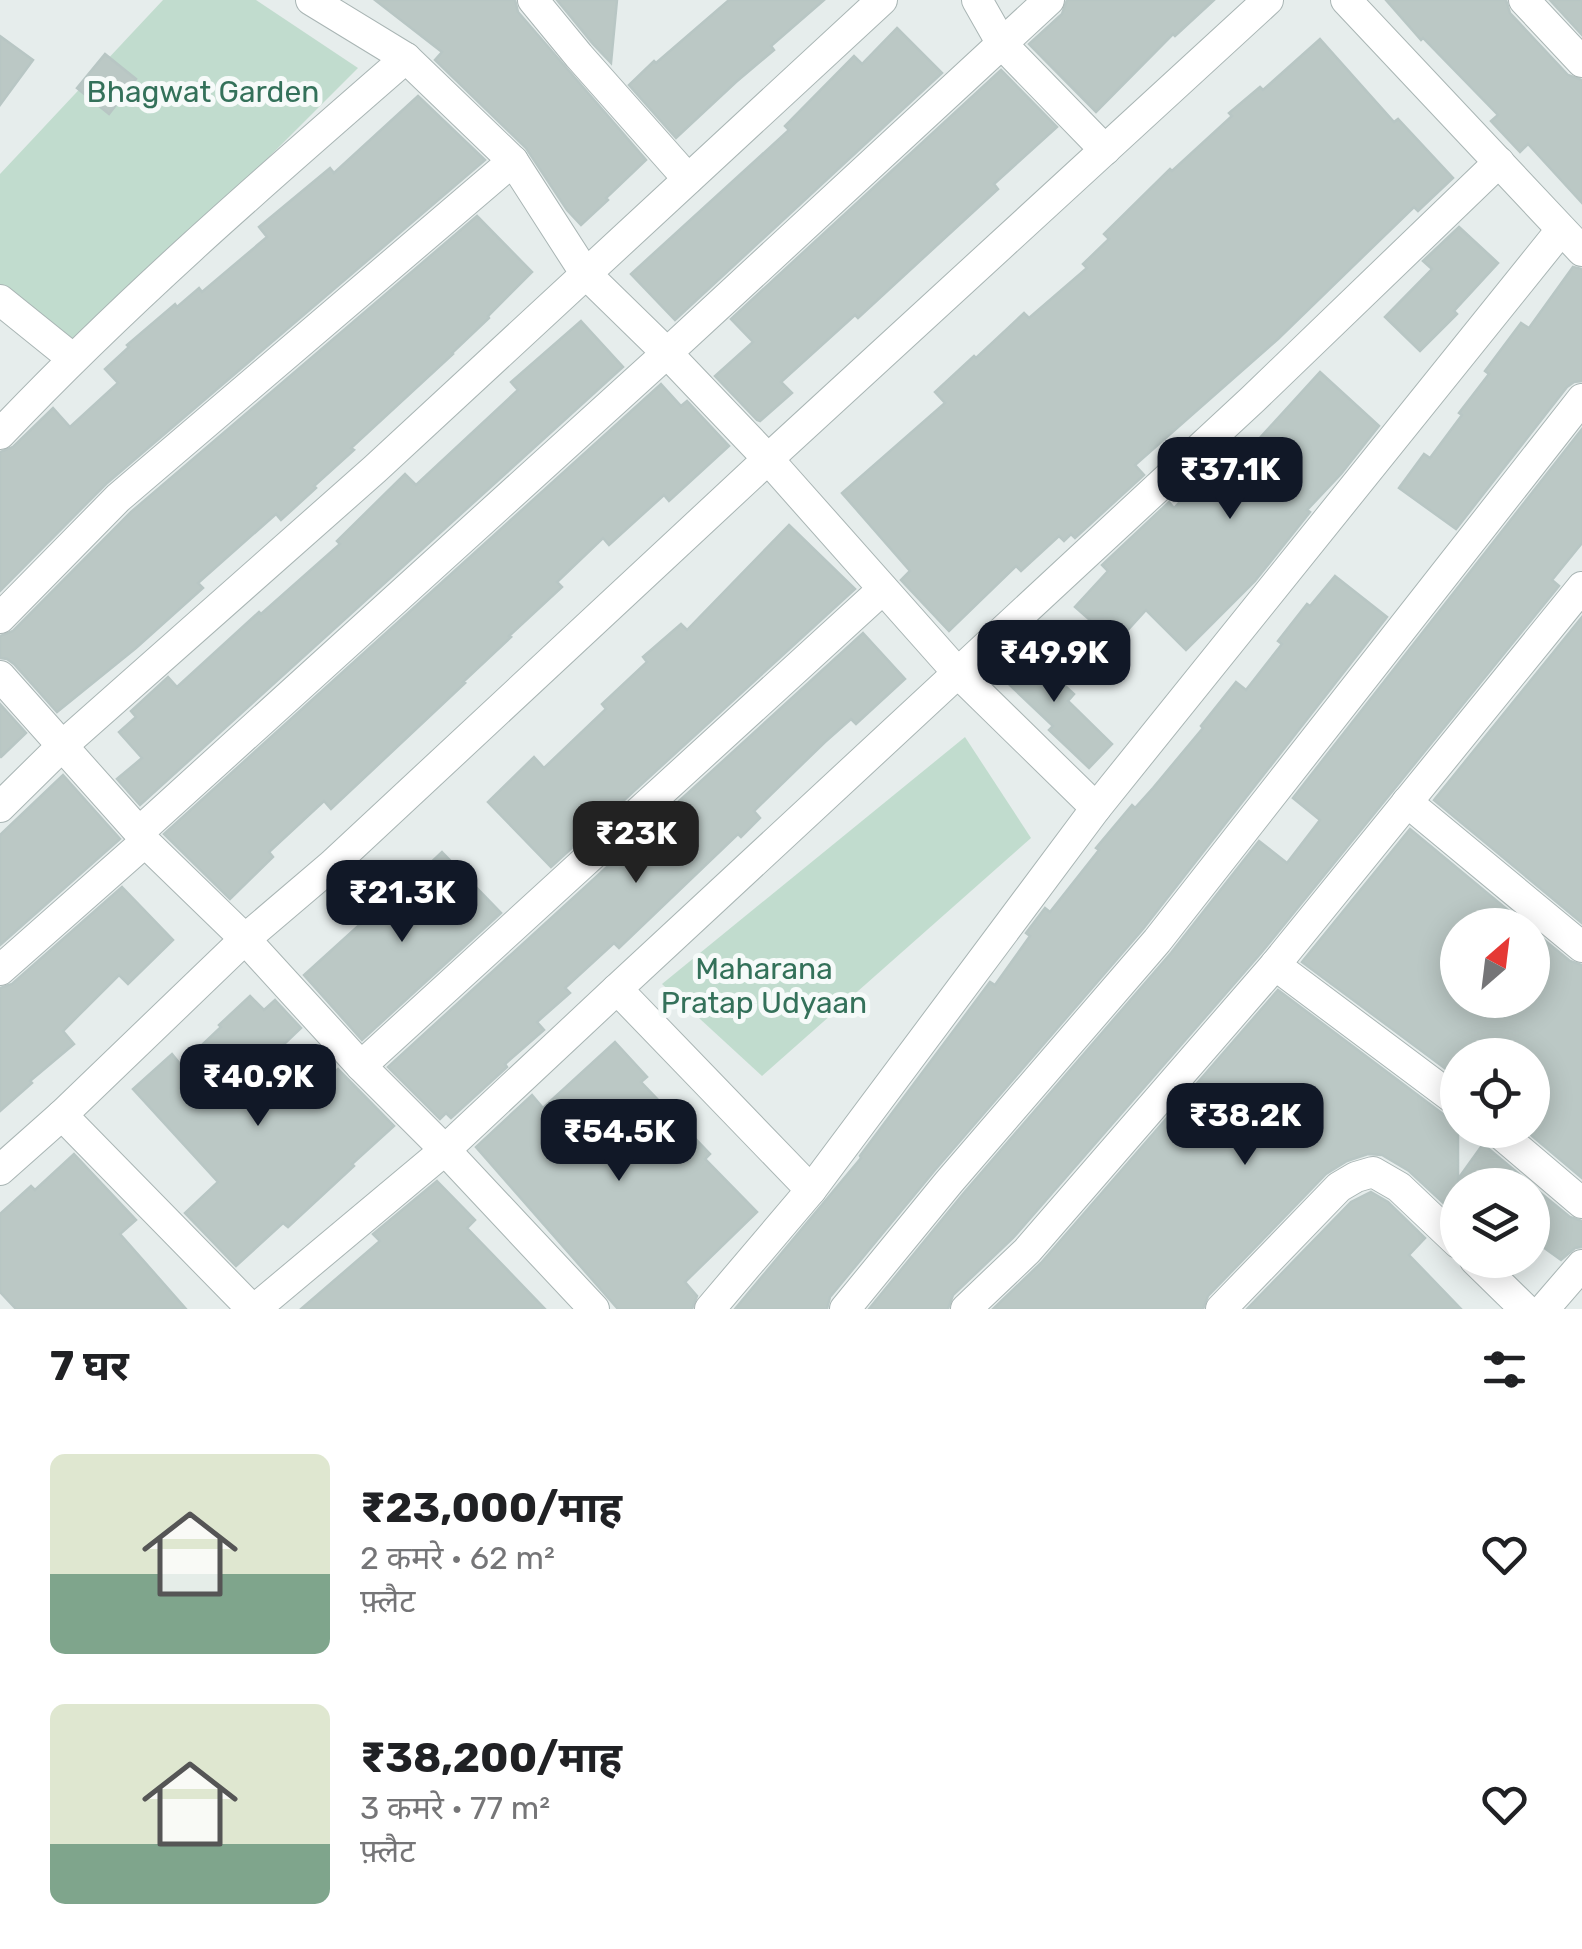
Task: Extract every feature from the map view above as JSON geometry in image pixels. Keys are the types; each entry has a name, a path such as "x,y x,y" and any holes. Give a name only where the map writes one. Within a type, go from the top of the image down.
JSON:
{"street":[{"path":"311,0 406,58 514,161 584,274 667,352 958,672 1096,808"},
{"path":"534,0 688,179"},
{"path":"0,807 62,746 374,469 882,0"},
{"path":"976,0 1002,44 1105,150"},
{"path":"0,970 1049,0"},
{"path":"0,1170 245,939 332,865 1268,0"},
{"path":"710,1309 811,1190 1096,808 1572,240 1346,0"},
{"path":"1524,0 1582,62"},
{"path":"0,434 72,358 264,181 406,58"},
{"path":"0,618 118,498 514,161"},
{"path":"62,1115 254,1309 444,1150 1253,399 1498,162"},
{"path":"0,300 72,358"},
{"path":"845,1309 1157,942 1582,399"},
{"path":"966,1309 1027,1252 1275,965 1582,587"},
{"path":"361,1066 882,589"},
{"path":"0,676 142,837 245,939 594,1309"},
{"path":"1407,802 1582,948"},
{"path":"1275,965 1440,1089"},
{"path":"616,989 811,1190"},
{"path":"1517,1148 1582,1203"},
{"path":"1221,1309 1338,1187 1356,1177 1372,1172 1399,1186 1440,1226"},
{"path":"1544,1309 1582,1264"},
{"path":"1493,1278 1525,1309"}],"green space":[{"name":"Bhagwat Garden","path":"163,0 256,0 358,68 76,350 0,285 0,174"},
{"name":"Maharana Pratap Udyaan","path":"965,737 1031,838 762,1076 662,984"}],"building":[{"path":"375,0 515,0 518,12 646,160 581,225 526,148 435,60 442,52"},
{"path":"557,0 617,0 611,63 593,44"},
{"path":"729,0 824,0 676,138 629,85"},
{"path":"1067,0 1214,0 1173,34 1096,112 1029,44 1062,14"},
{"path":"1386,0 1506,0 1510,13 1568,75 1582,80 1582,203 1528,144 1520,152 1491,121 1498,115"},
{"path":"1550,0 1582,0 1582,35"},
{"path":"897,28 942,73 675,320 631,274 789,130 785,126 854,56 862,64"},
{"path":"0,36 33,60 0,105"},
{"path":"1320,39 1394,122 1398,119 1453,178 1418,211 1414,207 1278,339 1135,465 1144,475 1075,538 1071,534 1064,541 1059,536 1021,571 1016,566 949,631 901,580 910,571 842,493 945,403 935,392 1024,313 1029,318 1087,268 1083,264 1109,239 1104,234 1170,169 1232,116 1229,113 1260,87 1263,90"},
{"path":"105,54 136,79 109,114 77,88"},
{"path":"1001,70 1057,127 994,184 998,189 858,318 855,315 781,382 792,393 757,420 715,376 753,342 731,319"},
{"path":"418,96 485,160 106,484 0,591 0,452 13,447 53,408 70,427 118,383 105,369 127,345 175,304 177,307 199,288 202,292 267,237 259,227 330,168 334,173"},
{"path":"477,216 532,272 453,354 351,448 354,450 316,488 281,520 276,514 198,583 203,588 57,712 14,664 0,658 0,636 13,631 131,512"},
{"path":"1459,227 1498,263 1454,311 1457,314 1420,351 1385,317 1432,269 1423,261"},
{"path":"1573,267 1582,269 1582,381 1567,387 1456,529 1399,488 1424,454 1430,458 1462,415 1459,413 1489,374 1485,371 1521,323 1529,328"},
{"path":"581,321 623,367 140,805 117,779 142,758 119,732 136,717 131,711 168,677 177,687 340,544 337,541 405,474 416,485 518,390 511,382"},
{"path":"1320,372 1379,426 1307,510 1310,512 1255,581 1186,650 1146,610 1116,643 1075,607 1108,571 1102,565 1169,502 1174,508 1198,483 1201,486 1239,445 1247,452"},
{"path":"661,384 681,406 687,401 729,446 669,501 664,495 609,545 603,538 557,582 562,587 465,683 331,809 324,801 269,852 273,857 230,899 164,834"},
{"path":"1582,429 1582,543 1552,580 1559,586 1261,953 1013,1238 953,1295 948,1309 869,1309 1171,953 1259,841 1287,863 1320,820 1293,798"},
{"path":"789,525 855,589 551,867 488,802 534,757 544,768 606,709 602,704 647,662 643,657 681,624 687,630"},
{"path":"1335,576 1387,617 1143,929 935,1170 830,1297 827,1309 735,1309 861,1158 990,982 995,985 1045,908 1050,912 1099,850 1096,848 1132,805 1135,808 1153,788 1236,682 1246,690 1282,644 1278,641"},
{"path":"1582,617 1582,923 1434,800"},
{"path":"863,633 905,679 856,724 851,719 825,742 754,811 760,818 741,837 738,834 619,948 614,943 565,988 570,993 537,1022 544,1030 451,1118 446,1113 440,1119 388,1067"},
{"path":"1021,645 1074,694 1068,701 1112,744 1089,768 1049,730 1053,726 996,672"},
{"path":"0,704 26,733 1,757 0,757"},
{"path":"63,775 120,839 0,945 0,835"},
{"path":"1410,829 1505,908 1440,908 1440,1018 1550,1018 1550,945 1570,961 1582,965 1582,1178 1546,1148 1550,1148 1550,1038 1440,1038 1440,1065 1302,962"},
{"path":"442,852 501,913 362,1040 304,975"},
{"path":"122,887 173,940 128,984 119,975 63,1031 74,1044 0,1111 0,988 12,984"},
{"path":"1278,990 1440,1112 1440,1148 1458,1148 1458,1168 1440,1168 1440,1200 1409,1171 1382,1155 1368,1154 1347,1161 1326,1174 1208,1296 1203,1309 993,1309 1041,1263"},
{"path":"250,996 264,1010 275,1000 301,1028 260,1067 298,1106 338,1069 394,1126 288,1227 283,1223 236,1266 185,1213 218,1182 133,1089 172,1054 181,1065"},
{"path":"615,1042 647,1077 641,1082 710,1154 705,1159 757,1212 685,1282 697,1296 692,1309 618,1309 476,1147 532,1095 543,1108"},
{"path":"1480,1148 1488,1148 1512,1168 1466,1168"},
{"path":"74,1154 136,1220 120,1234 186,1309 16,1309 0,1292 0,1214 31,1186 35,1190"},
{"path":"437,1181 475,1220 467,1228 545,1309 301,1309 380,1241 373,1234"},
{"path":"1371,1192 1388,1202 1425,1238 1409,1255 1461,1309 1247,1309 1351,1202"},
{"path":"1550,1201 1570,1217 1582,1221 1582,1247 1561,1260 1550,1252"}]}
